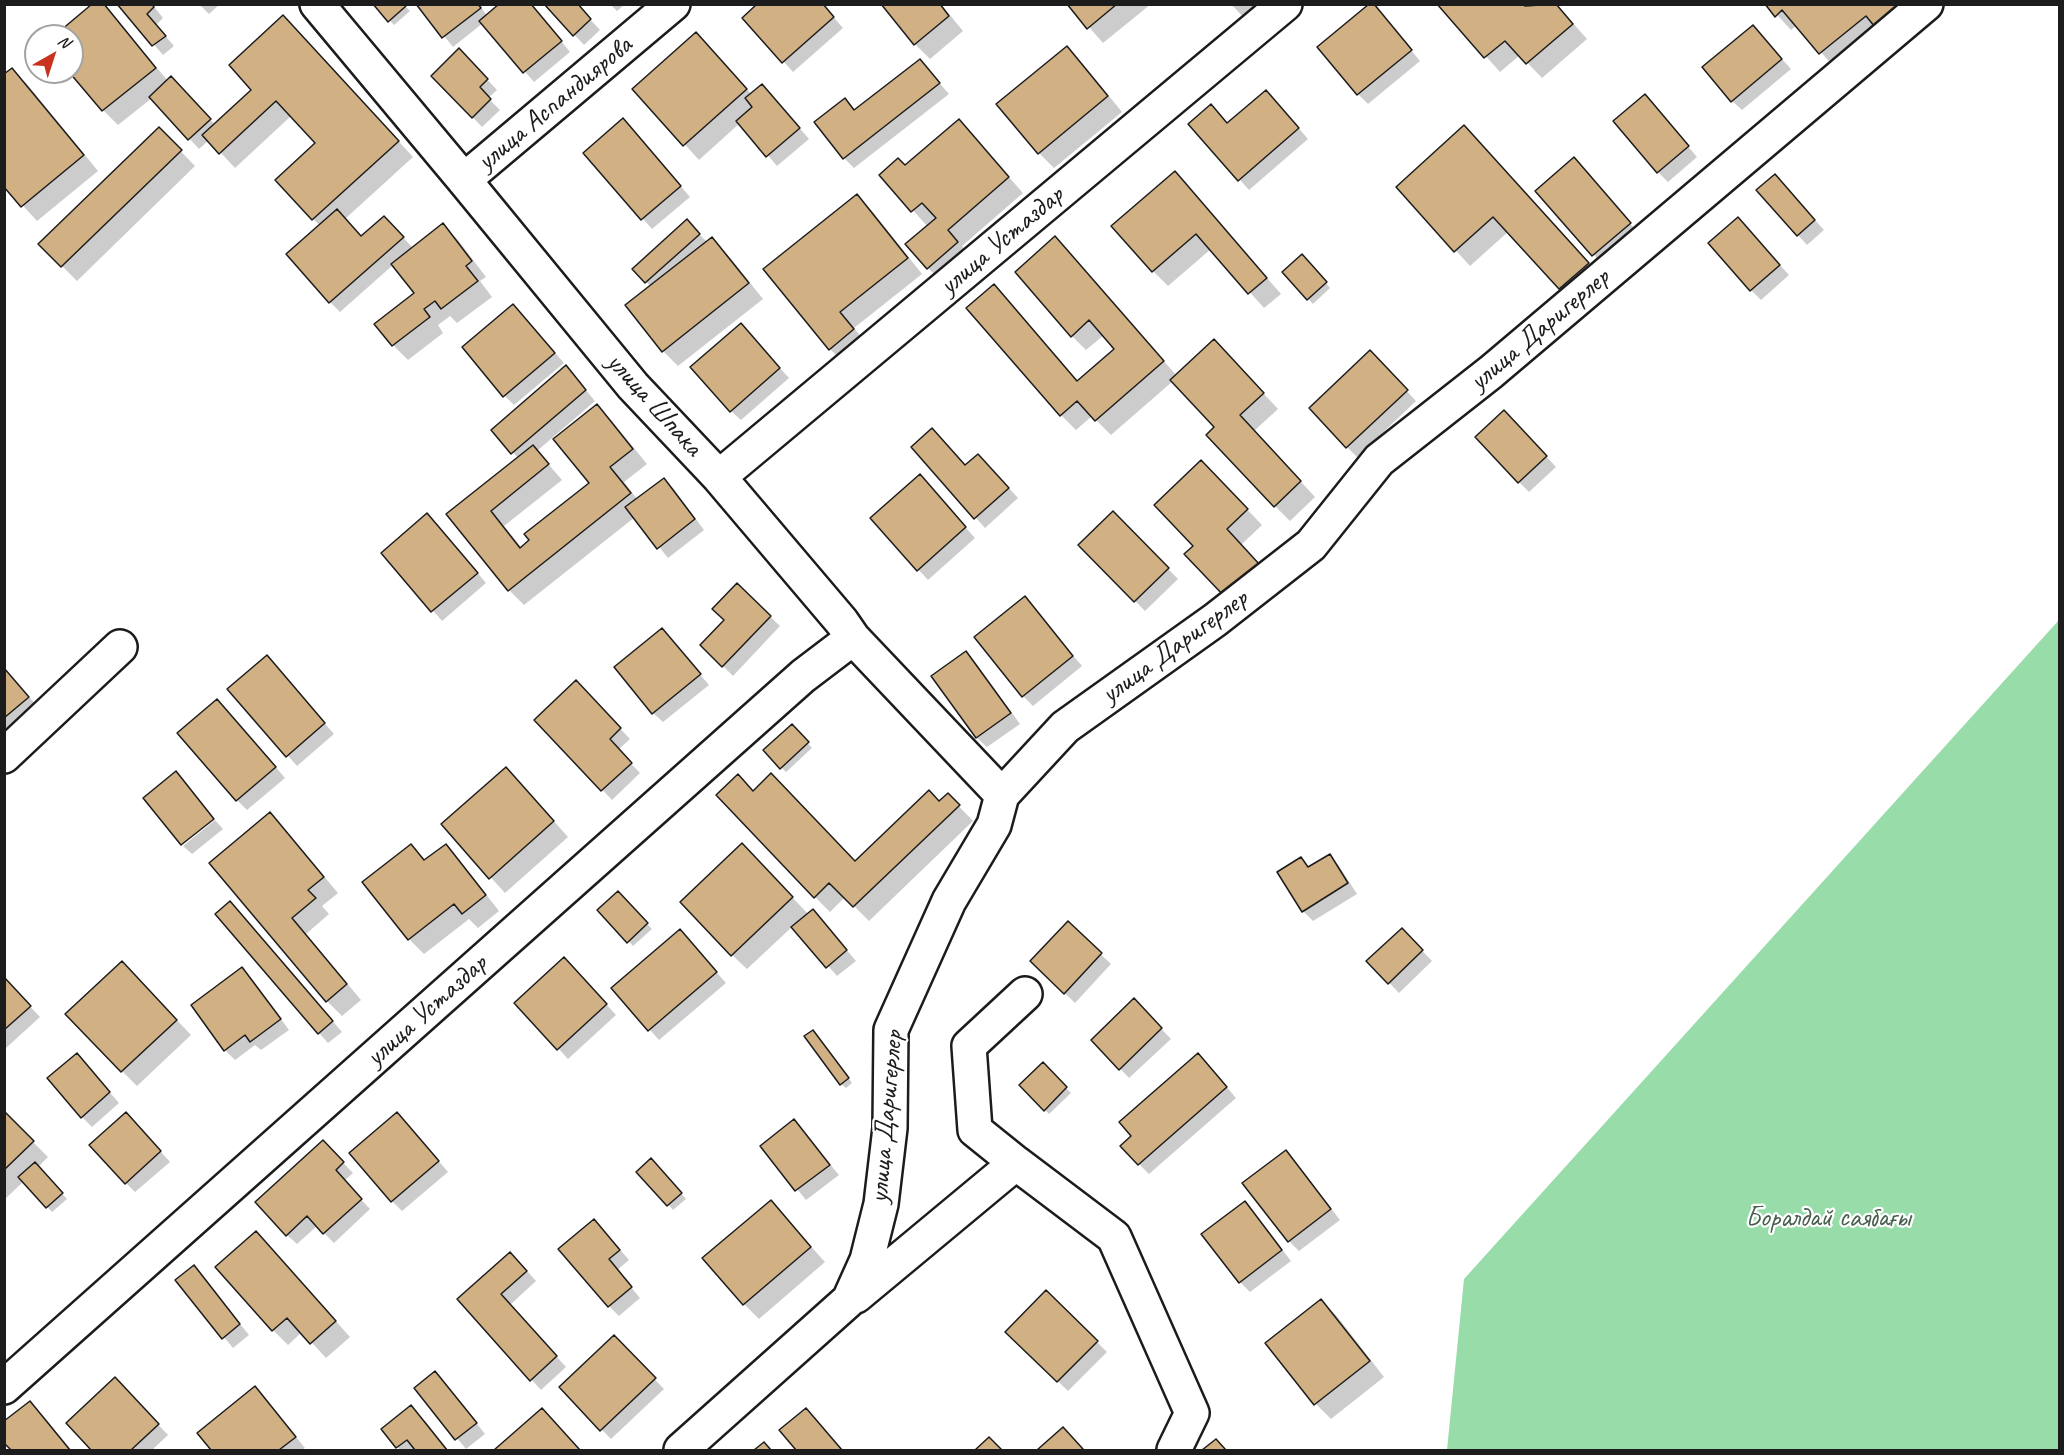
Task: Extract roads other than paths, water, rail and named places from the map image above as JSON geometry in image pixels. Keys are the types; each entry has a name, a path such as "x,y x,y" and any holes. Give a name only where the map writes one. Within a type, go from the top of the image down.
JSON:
{"street":[{"name":"улица Шпака","path":"317,4 633,386 719,477 853,638 1002,795"},
{"name":"улица Аспандиярова","path":"464,180 673,4"},
{"name":"улица Устаздар","path":"719,477 1285,4"},
{"name":"улица Даригерлер","path":"681,1450 849,1300 867,1260 881,1204 890,1128 891,1030 949,901 994,825 1002,795 1065,727 1215,620 1311,544 1379,460 1491,372 1926,4"},
{"name":"улица Устаздар","path":"4,1387 803,676 853,638"},
{"path":"4,756 120,647"},
{"path":"1025,994 969,1046 975,1131 1114,1237 1192,1413 1174,1450"},
{"path":"849,1300 1016,1163"}],"park label":[{"name":"Боралдай саябағы","path":"1828,1219"}]}
